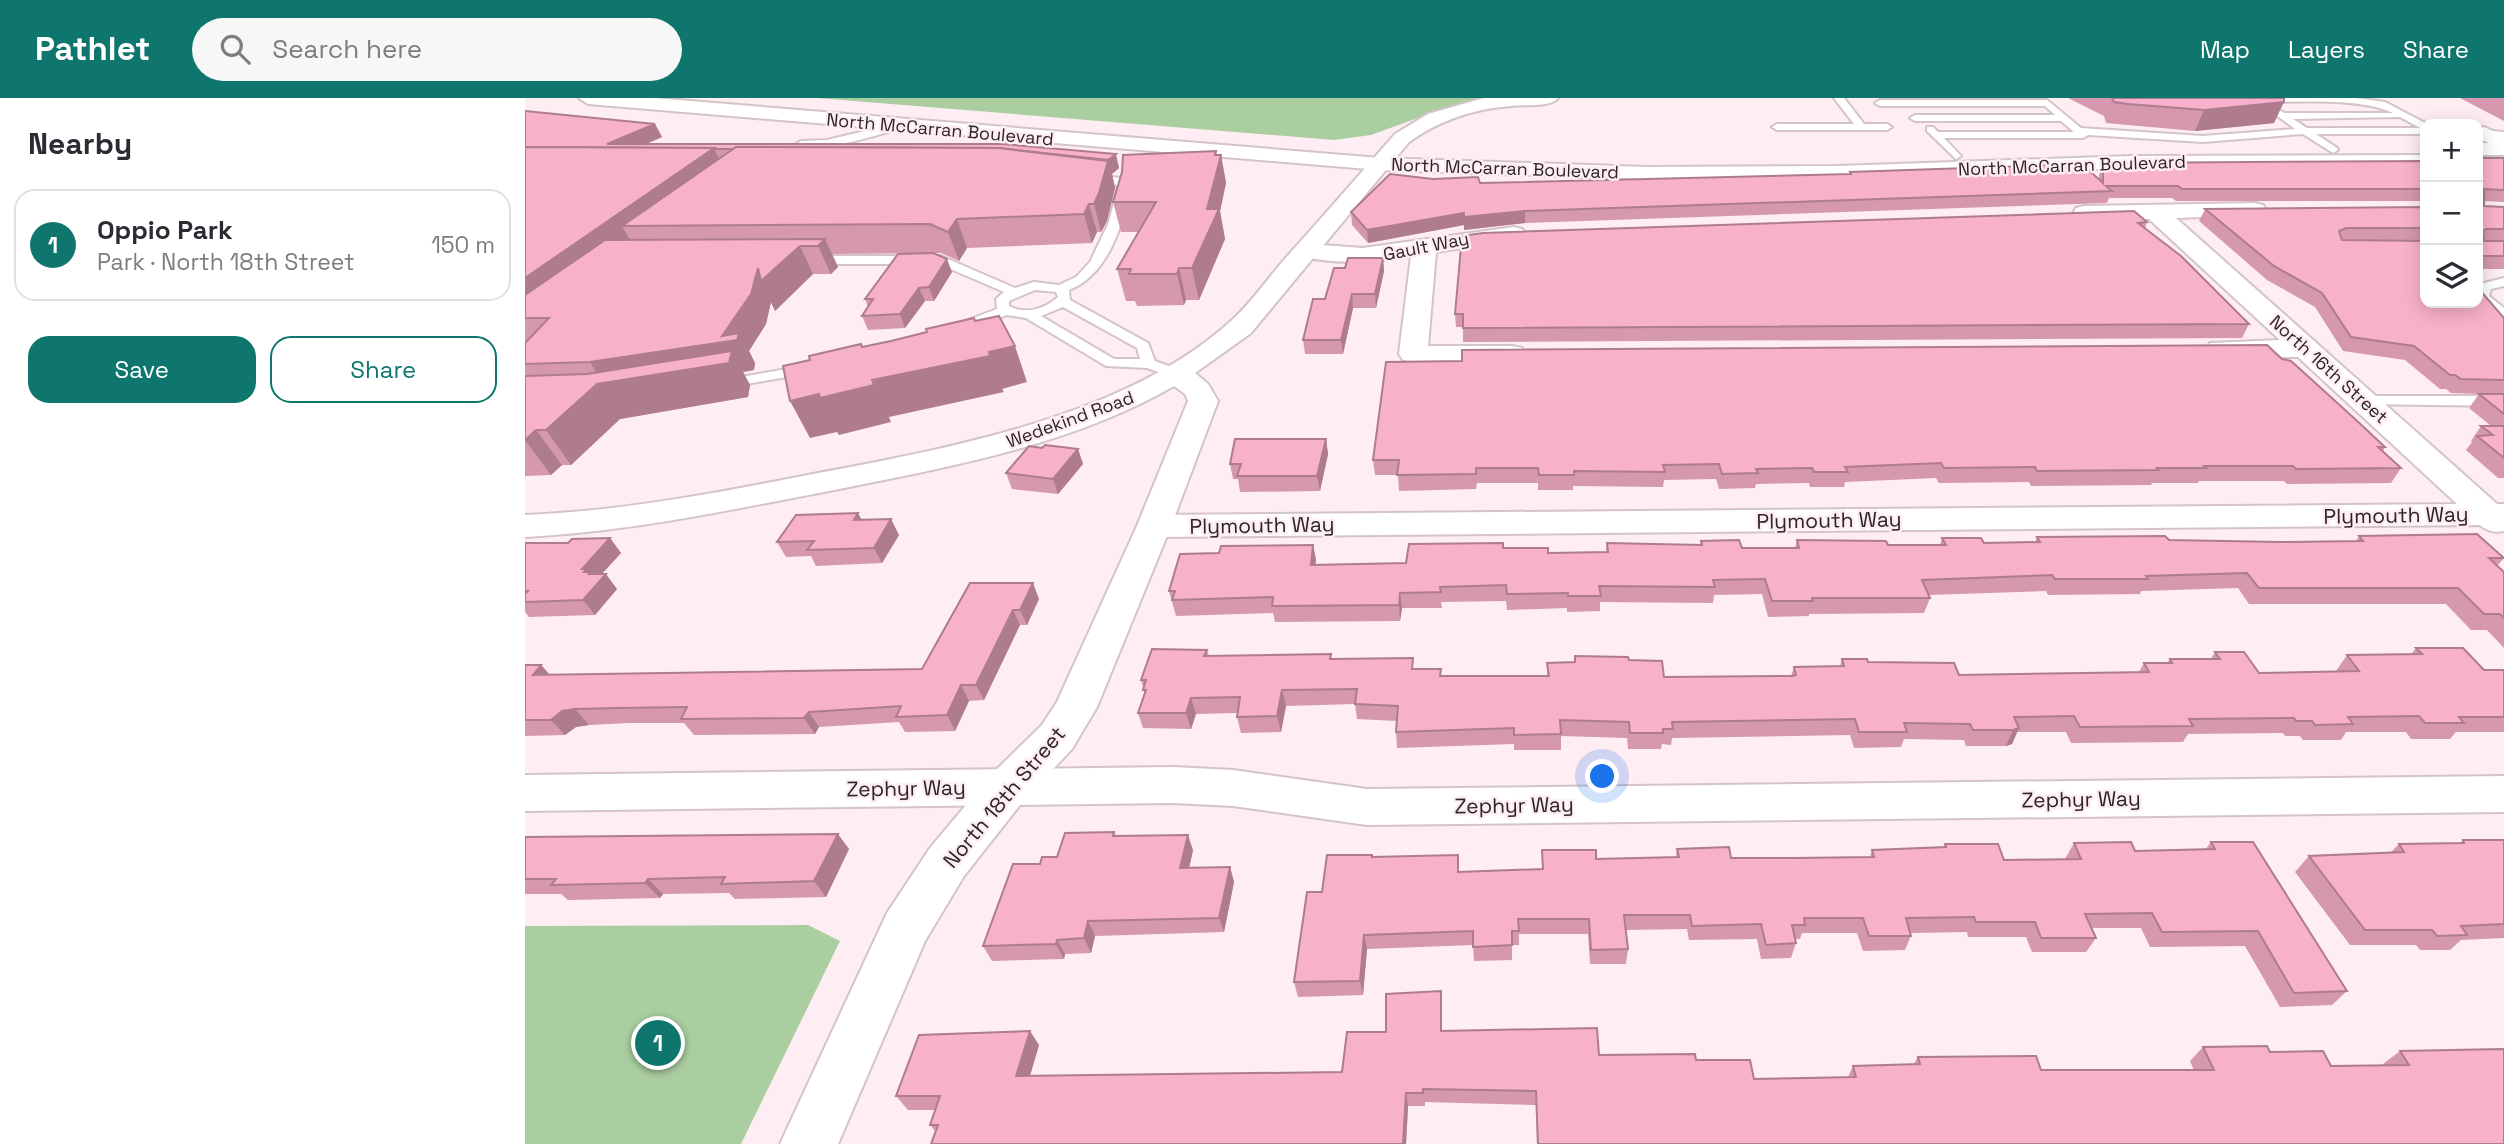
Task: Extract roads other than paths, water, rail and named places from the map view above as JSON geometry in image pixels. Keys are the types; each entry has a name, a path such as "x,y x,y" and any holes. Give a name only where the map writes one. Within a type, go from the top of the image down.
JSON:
{"street":[{"name":"North McCarran Boulevard","path":"588,98 903,125 1541,171 1759,173 2132,162 2420,161"},
{"name":"North McCarran Boulevard","path":"723,98 1384,159 1799,161 2420,149"},
{"name":"Wedekind Road","path":"525,526 607,521 675,511 948,457 1063,425 1132,397 1163,369 1216,348 1241,327 1413,128 1442,115 1477,105 1549,98"},
{"path":"2486,138 2504,147"},
{"path":"2483,160 2504,160"},
{"path":"2063,214 2278,210"},
{"name":"North 16th Street","path":"2154,211 2499,519"},
{"name":"Gault Way","path":"1308,251 1345,256 1372,256 1471,237 1542,233"},
{"path":"1425,247 1413,355 1538,354"},
{"path":"2194,349 2305,348"},
{"name":"North 18th Street","path":"809,1144 905,929 947,862 1008,787 1057,737 1076,707 1154,526 1203,401 1198,390 1163,369"},
{"name":"Plymouth Way","path":"1154,526 2499,519"},
{"name":"Zephyr Way","path":"525,793 1209,787 1367,807 2504,794"}],"lane":[{"path":"1839,98 1861,127"},
{"path":"2333,150 2257,99 2351,100 2385,104 2420,126"},
{"path":"1878,100 1887,110 1915,118 2064,118"},
{"path":"1878,100 2047,103 2083,135 1937,135"},
{"path":"2281,116 2406,116"},
{"path":"1915,118 1937,135 1956,156"},
{"path":"839,120 827,133 801,144 827,143 903,125"},
{"path":"1777,127 1887,127"},
{"path":"2079,131 2203,139 2303,131 2420,129"},
{"path":"940,335 1006,311 1028,314 1045,311 1081,280 1097,262 1123,199 1124,186 1117,180 1070,175"},
{"path":"798,261 941,260 1014,292"},
{"path":"2504,282 2485,287 2482,297 2504,315"},
{"path":"1006,311 1001,304 1014,292 1034,286 1062,296 1143,346 1163,369"},
{"path":"1028,314 1111,363 1163,369"},
{"path":"1087,349 1120,334"},
{"path":"708,387 829,366"},
{"path":"2364,401 2504,401"}],"place":[{"name":"Oppio Park","path":"658,1043"}]}
